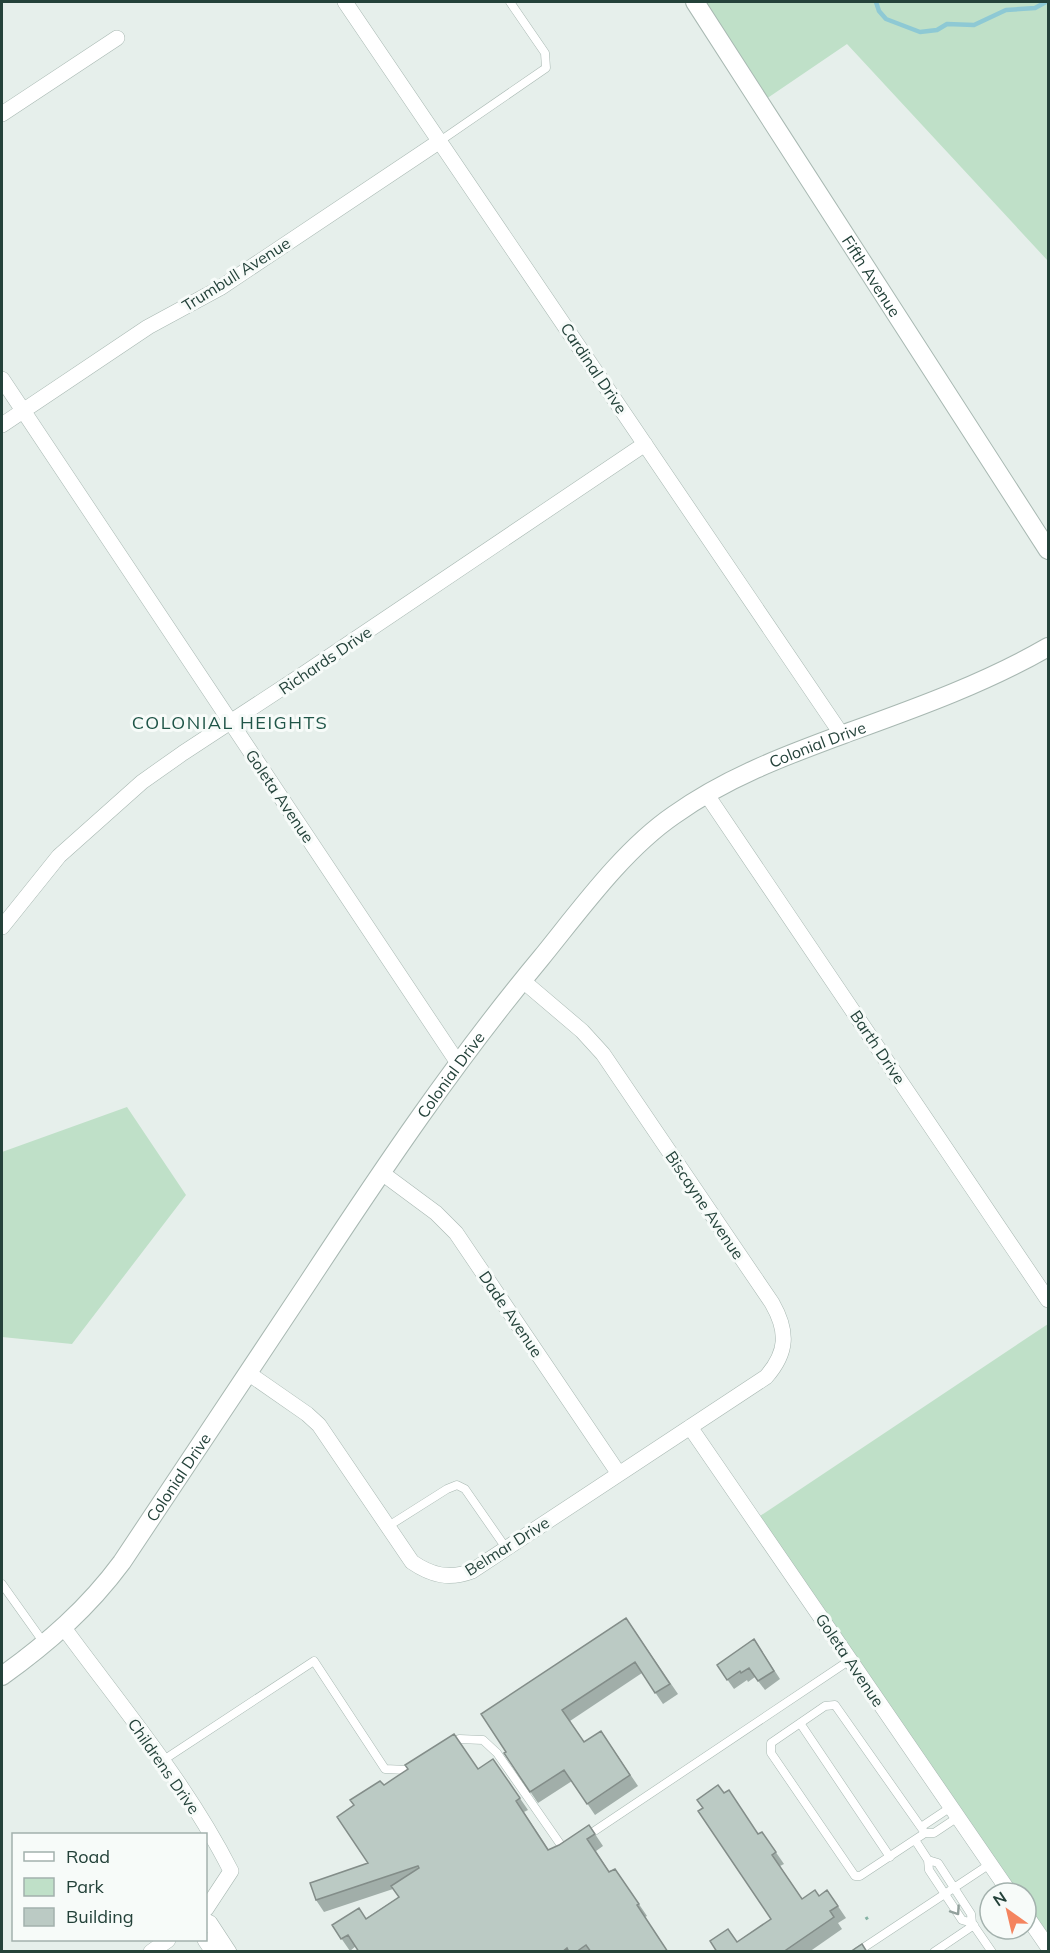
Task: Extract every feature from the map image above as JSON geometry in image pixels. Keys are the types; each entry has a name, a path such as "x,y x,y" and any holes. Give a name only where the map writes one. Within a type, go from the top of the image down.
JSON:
{"street":[{"name":"Cardinal Drive","path":"345,2 842,735"},
{"name":"Fifth Avenue","path":"695,2 1048,550"},
{"path":"2,114 117,38"},
{"name":"Trumbull Avenue","path":"2,425 148,327 220,288 440,141"},
{"name":"Goleta Avenue","path":"2,379 458,1063"},
{"name":"Richards Drive","path":"2,927 48,869 105,813 142,782 645,444"},
{"name":"Colonial Drive","path":"2,1676 64,1628 105,1586 458,1063 522,980 627,857 674,815 754,768 958,692 1048,647"},
{"name":"Barth Drive","path":"707,795 1048,1300"},
{"name":"Biscayne Avenue","path":"522,980 582,1031 603,1054 779,1316 783,1326 784,1341 781,1354 766,1377 690,1427"},
{"name":"Dade Avenue","path":"382,1173 436,1213 456,1233 619,1474"},
{"name":"Belmar Drive","path":"248,1373 319,1425 412,1562 424,1571 437,1575 450,1576 472,1571 690,1427"},
{"name":"Goleta Avenue","path":"690,1427 1002,1881"},
{"name":"Childrens Drive","path":"64,1628 162,1761 216,1843 231,1871 207,1907"},
{"path":"207,1922 229,1952"},
{"path":"1038,1932 1048,1947"},
{"path":"151,1952 167,1941"}],"lane":[{"path":"440,141 546,68 544,53 510,2"},
{"path":"387,1527 457,1485 465,1489 507,1548"},
{"path":"2,1584 45,1644"},
{"path":"583,1839 850,1659"},
{"path":"162,1761 314,1661 385,1769 407,1770 424,1759"},
{"path":"954,1812 923,1830 915,1840 890,1857 860,1876 855,1876 771,1753 771,1743 825,1706 835,1705 923,1830 934,1833 954,1812"},
{"path":"800,1723 890,1857"},
{"path":"442,1749 459,1739 483,1740 497,1753 564,1852 574,1845"},
{"path":"915,1840 928,1860 929,1870 962,1920 973,1924"},
{"path":"928,1860 938,1863 955,1887 971,1914 973,1924 992,1952"},
{"path":"857,1952 990,1864"},
{"path":"934,1952 973,1924"}],"path":[{"path":"866,1917 869,1922"}],"green space":[{"path":"695,2 1048,2 1048,261 847,44 760,103"},
{"path":"127,1107 186,1195 72,1344 2,1337 2,1152"},
{"path":"1048,1324 1048,1947 1038,1932 1038,1881 1002,1881 754,1520"}],"building":[{"path":"626,1618 670,1684 655,1693 635,1662 562,1710 584,1742 601,1731 630,1775 587,1804 564,1770 530,1792 481,1714"},
{"path":"754,1639 774,1671 758,1681 749,1668 727,1680 717,1665"},
{"path":"454,1734 478,1769 493,1759 520,1798 516,1801 548,1850 589,1825 595,1834 587,1839 609,1872 615,1869 668,1952 591,1952 586,1945 576,1952 569,1952 567,1948 562,1952 359,1952 348,1935 341,1939 332,1925 359,1908 366,1919 399,1897 391,1886 419,1868 418,1866 316,1900 310,1883 368,1863 337,1817 354,1805 350,1800 380,1781 384,1785 408,1769 405,1765"},
{"path":"718,1785 724,1793 729,1790 758,1834 762,1832 776,1852 772,1855 802,1899 815,1890 819,1896 827,1890 838,1906 830,1911 834,1917 783,1952 717,1952 710,1941 728,1929 737,1942 771,1919 698,1811 703,1808 697,1800"},
{"path":"862,1944 867,1952 850,1952"}],"waterway":[{"path":"876,2 879,11 886,19 920,32 937,30 947,24 974,25 1006,10 1035,8 1046,2"}],"district":[{"name":"COLONIAL HEIGHTS","path":"230,722"}]}
